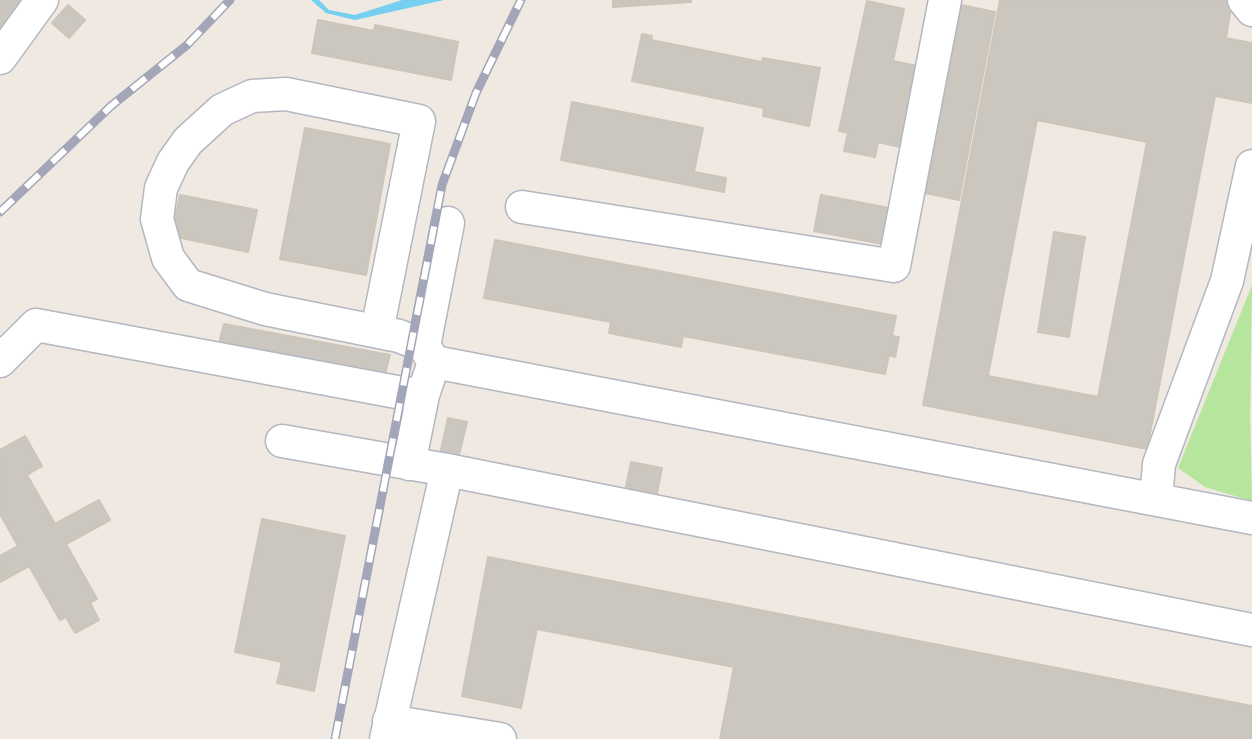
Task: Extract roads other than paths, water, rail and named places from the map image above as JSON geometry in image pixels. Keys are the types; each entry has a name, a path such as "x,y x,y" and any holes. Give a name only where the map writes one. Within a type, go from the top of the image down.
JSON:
{"street":[{"path":"0,58 37,11 42,0"},
{"path":"522,207 894,266 945,0"},
{"path":"1244,0 1252,10"},
{"path":"377,331 419,121 286,94 252,96 222,110 188,141 173,162 161,188 157,219 168,258 188,285 265,309 377,331 429,354 1252,518"},
{"path":"1156,499 1159,464 1227,281 1252,166"},
{"path":"409,464 423,395 448,223"},
{"path":"0,361 36,325 423,395"},
{"path":"282,441 447,470 1252,630"},
{"path":"447,470 387,730 500,739"}],"water":[{"path":"311,0 319,0 329,10 355,15 402,0 444,0 355,20 326,13"}],"railway":[{"path":"0,212 111,106 187,45 230,0"},
{"path":"335,739 442,185 476,93 521,0"}]}
